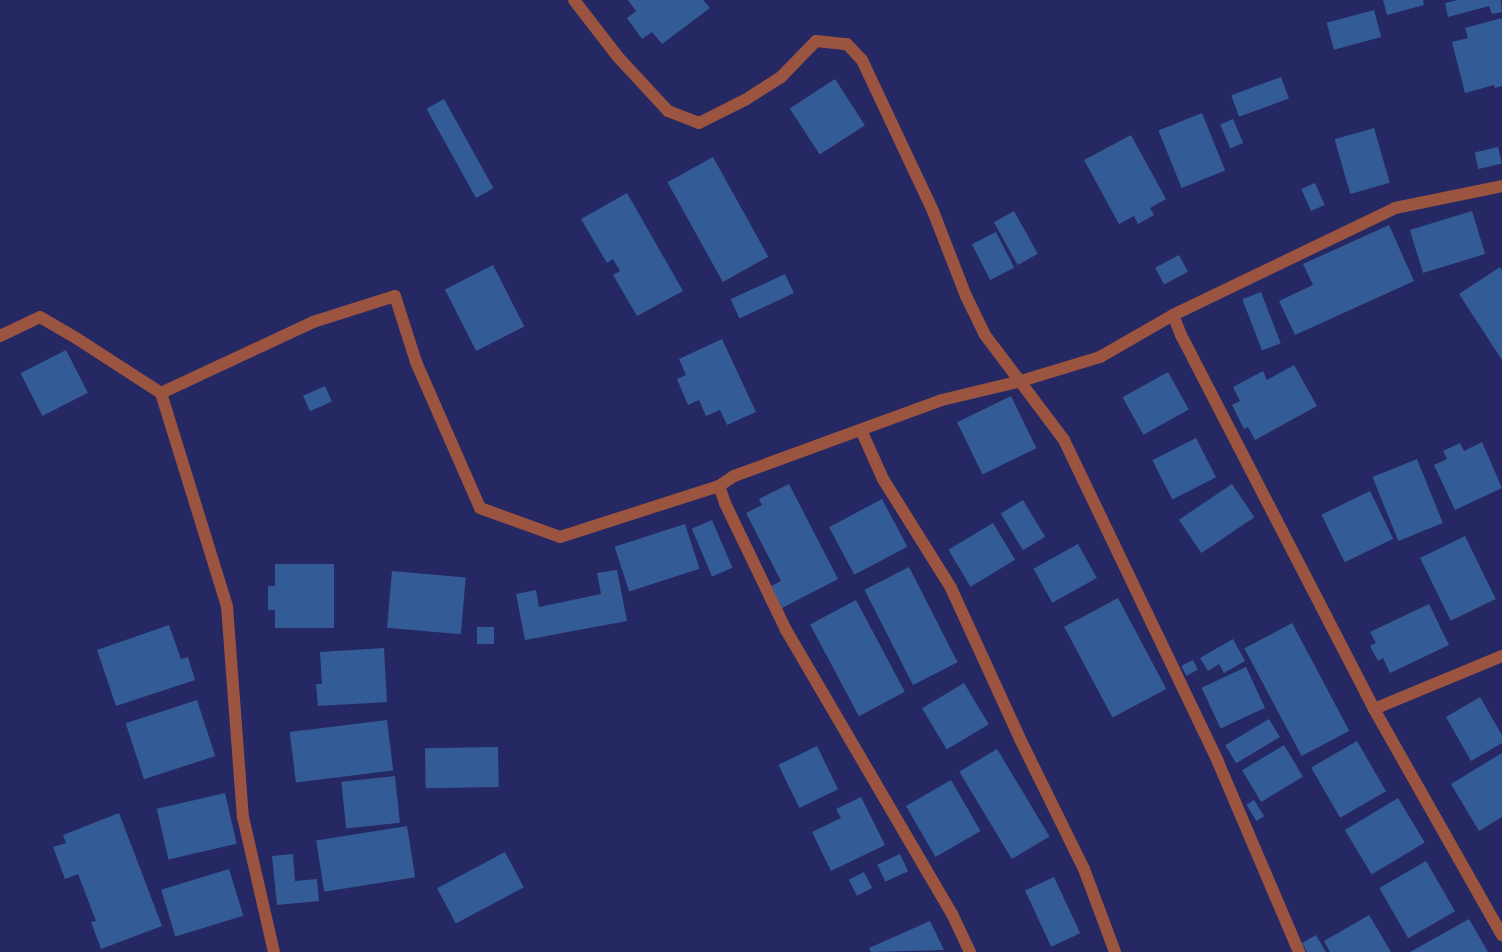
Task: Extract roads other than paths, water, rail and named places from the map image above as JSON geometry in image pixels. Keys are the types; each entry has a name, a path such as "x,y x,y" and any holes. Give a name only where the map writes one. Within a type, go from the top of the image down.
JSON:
{"street":[{"path":"574,0 618,57 668,111 698,123 732,108 781,77 816,41 847,44 862,60 933,211 966,296 985,334 1021,381 1068,449 1218,762 1299,952"},
{"path":"161,393 313,322 395,296 416,362 480,508 560,537 719,486 734,476 942,400 1021,381 1100,357 1173,315 1395,208 1502,186"},
{"path":"1173,315 1181,334 1374,709 1502,935"},
{"path":"0,336 40,317 161,393 226,606 243,818 274,952"},
{"path":"861,430 883,479 951,588 1020,739 1084,869 1115,952"},
{"path":"719,486 725,503 786,630 952,914 970,952"},
{"path":"1374,709 1473,670 1502,656"}]}
